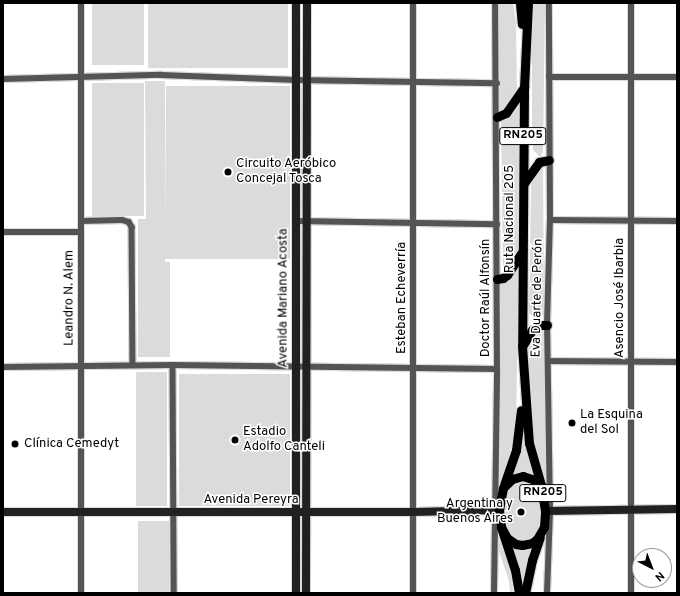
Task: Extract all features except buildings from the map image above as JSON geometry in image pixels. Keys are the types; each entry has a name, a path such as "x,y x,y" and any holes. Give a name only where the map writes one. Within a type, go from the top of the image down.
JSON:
{"main road":[{"name":"Avenida Mariano Acosta","path":"296,3 296,593"},
{"name":"Avenida Mariano Acosta","path":"306,3 306,593"},
{"name":"Ruta Nacional 205","path":"520,3 524,46 522,346 529,443 548,512 532,560 525,593"},
{"name":"Ruta Nacional 205","path":"524,46 528,3"},
{"path":"497,117 506,113 524,87"},
{"path":"523,185 534,167 539,162 548,160"},
{"path":"497,278 503,278 507,275 523,251"},
{"path":"522,346 532,330 540,325 547,325"},
{"name":"Ruta Nacional 205","path":"519,593 515,570 497,510 517,443 524,369"},
{"name":"RN205","path":"503,488 512,479 523,476 535,480 541,485"},
{"path":"548,512 677,509"},
{"name":"Avenida Pereyra","path":"3,512 413,512 497,510"},
{"name":"Ruta Nacional 205","path":"501,527 507,538 512,543 522,545 532,543 537,539 544,527"}],"street":[{"name":"Leandro N. Alem","path":"81,3 81,593"},
{"name":"Esteban Echeverría","path":"413,3 413,593"},
{"name":"Doctor Raúl Alfonsín","path":"494,593 497,510 497,83 495,3"},
{"name":"Eva Duarte de Perón","path":"547,593 547,325 550,220 548,160 550,3"},
{"name":"Asencio José Ibarbia","path":"631,3 631,593"},
{"path":"3,79 161,75 296,80 497,83"},
{"path":"549,77 677,77"},
{"path":"81,221 122,220 129,222 132,227 133,365"},
{"path":"550,220 677,221"},
{"path":"296,221 497,224"},
{"path":"3,232 81,232"},
{"path":"548,361 677,362"},
{"path":"173,365 174,593"},
{"path":"3,367 173,365 497,369"}],"shaded area":[{"path":"92,3 144,3 144,65 92,65"},
{"path":"148,3 288,3 288,68 148,68"},
{"path":"498,3 513,3 516,23 517,94 505,110 499,113"},
{"path":"532,3 545,3 543,152 540,157 533,150 532,139"},
{"name":"Circuito Aeróbico Concejal Tosca","path":"145,81 165,81 165,231 166,86 290,86 290,259 165,259 165,262 170,262 170,357 138,357 138,219 146,219"},
{"path":"92,83 144,83 144,216 92,216"},
{"path":"300,88 303,89 302,212 300,212"},
{"path":"520,100 520,248 503,274 501,121 508,117"},
{"path":"543,165 544,309 543,315 537,320 529,313 531,187 534,175"},
{"path":"300,232 302,232 302,355 299,355"},
{"path":"519,264 516,421 507,467 498,492 500,282"},
{"path":"543,327 547,496 534,456 527,401 528,350 533,336"},
{"path":"136,372 167,372 167,506 136,506"},
{"name":"Estadio Adolfo Canteli","path":"179,374 290,374 290,506 179,506"},
{"path":"300,378 303,378 302,502 300,502"},
{"path":"522,423 537,479 512,476"},
{"path":"521,479 537,486 542,516 538,533 528,541 516,541 507,534 503,516 503,500 508,487"},
{"path":"138,521 169,521 169,593 138,593"},
{"path":"498,533 511,575 513,593 510,593 509,581 498,549"},
{"path":"509,544 533,546 523,593"}],"place":[{"name":"Circuito Aeróbico Concejal Tosca","path":"228,172"},
{"name":"La Esquina del Sol","path":"572,423"},
{"name":"Estadio Adolfo Canteli","path":"235,440"},
{"name":"Clínica Cemedyt","path":"15,444"},
{"name":"Argentina y Buenos Aires","path":"521,512"}]}
